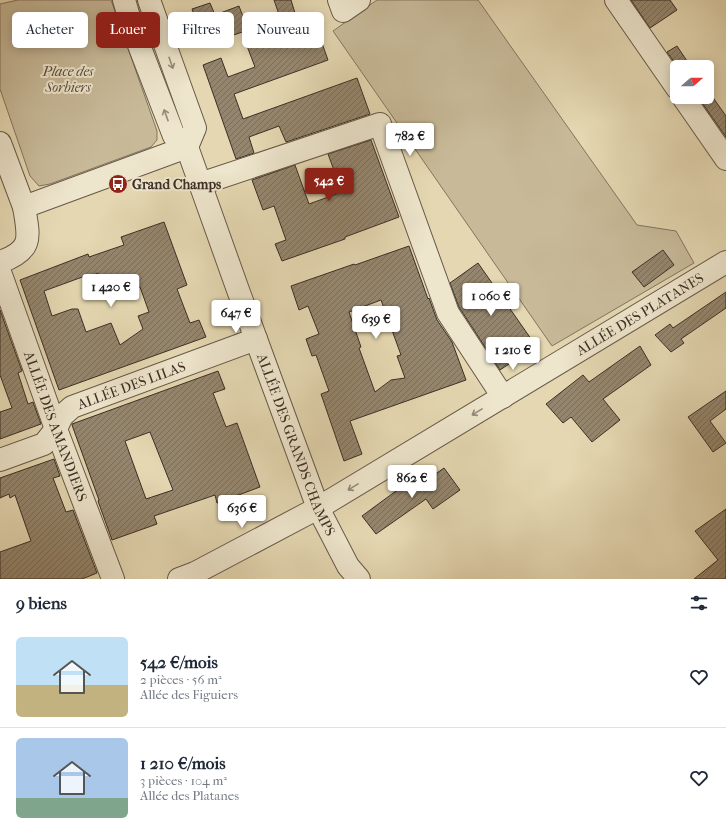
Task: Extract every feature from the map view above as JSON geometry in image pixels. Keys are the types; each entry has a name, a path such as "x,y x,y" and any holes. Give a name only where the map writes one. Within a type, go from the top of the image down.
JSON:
{"street":[{"name":"ALLÉE DES GRANDS CHAMPS","path":"124,0 132,27 174,136 187,147 318,508 348,566 359,579"},
{"path":"24,207 187,147 195,128 149,0"},
{"path":"616,0 670,78"},
{"path":"688,104 726,159"},
{"path":"200,184 380,124 448,313 503,397"},
{"path":"0,143 24,207 28,232 26,246 20,253 8,260 0,262"},
{"name":"ALLÉE DES PLATANES","path":"179,579 195,573 318,508 726,262"},
{"name":"ALLÉE DES AMANDIERS","path":"0,272 56,429 114,579"},
{"name":"ALLÉE DES LILAS","path":"0,460 44,444 56,429 62,416 72,407 256,339"}],"green space":[{"name":"Place des Sorbiers","path":"18,0 111,0 115,12 96,12 96,48 128,48 157,131 157,140 151,147 50,184 39,186 30,176 0,89 0,4"},
{"path":"377,0 478,0 637,225 676,231 694,263 552,346 333,31"}],"building":[{"path":"274,0 291,0 295,12 278,12"},
{"path":"631,0 670,0 677,10 650,28"},
{"path":"210,3 214,12 193,12 192,9"},
{"path":"239,6 242,14 242,32 234,35 234,12 223,12"},
{"path":"677,46 686,60 673,60 667,52"},
{"path":"248,48 324,48 328,60 234,94 243,119 357,78 370,114 286,142 279,126 249,137 254,153 236,159 203,65 221,58 228,77 255,67"},
{"path":"714,99 726,116 726,137 703,104 714,104"},
{"path":"371,140 399,217 345,237 345,239 282,261 275,244 286,240 274,206 263,210 252,180 295,165 309,204 342,192 328,154"},
{"path":"164,222 187,285 177,289 190,323 199,320 206,337 59,390 20,280 88,254 89,257 124,245 121,237","holes":["98,273 100,277 104,274 113,296 140,287 149,312 138,316 143,329 120,345 111,323 86,332 78,309 72,309 52,316 44,291 85,276 86,278"]},
{"path":"409,246 428,299 429,298 437,320 452,342 466,380 350,421 362,454 344,461 321,394 329,391 316,355 312,356 306,339 319,334 308,306 299,310 291,286 354,264 355,265","holes":["381,300 401,355 397,356 405,378 391,380 375,392 359,348 361,347 349,312"]},
{"path":"663,250 674,265 644,287 632,272"},
{"path":"478,263 536,346 500,370 459,307 450,283"},
{"path":"726,292 726,308 681,339 684,343 671,352 655,335 670,324 673,328"},
{"path":"0,310 22,371 18,373 28,404 33,402 41,424 0,439 0,412 12,408 0,375"},
{"path":"640,346 651,365 603,399 620,420 592,442 571,417 563,423 546,404 583,375 589,382"},
{"path":"218,371 225,389 213,393 226,427 237,423 260,487 217,503 215,495 154,516 157,524 112,540 72,424","holes":["150,432 173,490 146,499 125,441"]},
{"path":"726,391 726,409 710,421 726,443 713,452 688,417"},
{"path":"54,459 60,476 53,478 66,512 73,510 97,573 82,579 0,579 0,552 31,541 15,495 10,498 9,494 0,498 0,478"},
{"path":"444,468 460,490 433,509 426,499 376,534 362,516 411,480 413,483 431,471 434,475"},
{"path":"726,509 726,579 694,579 718,560 695,531"}],"place":[{"name":"Grand Champs","path":"118,184"}]}
